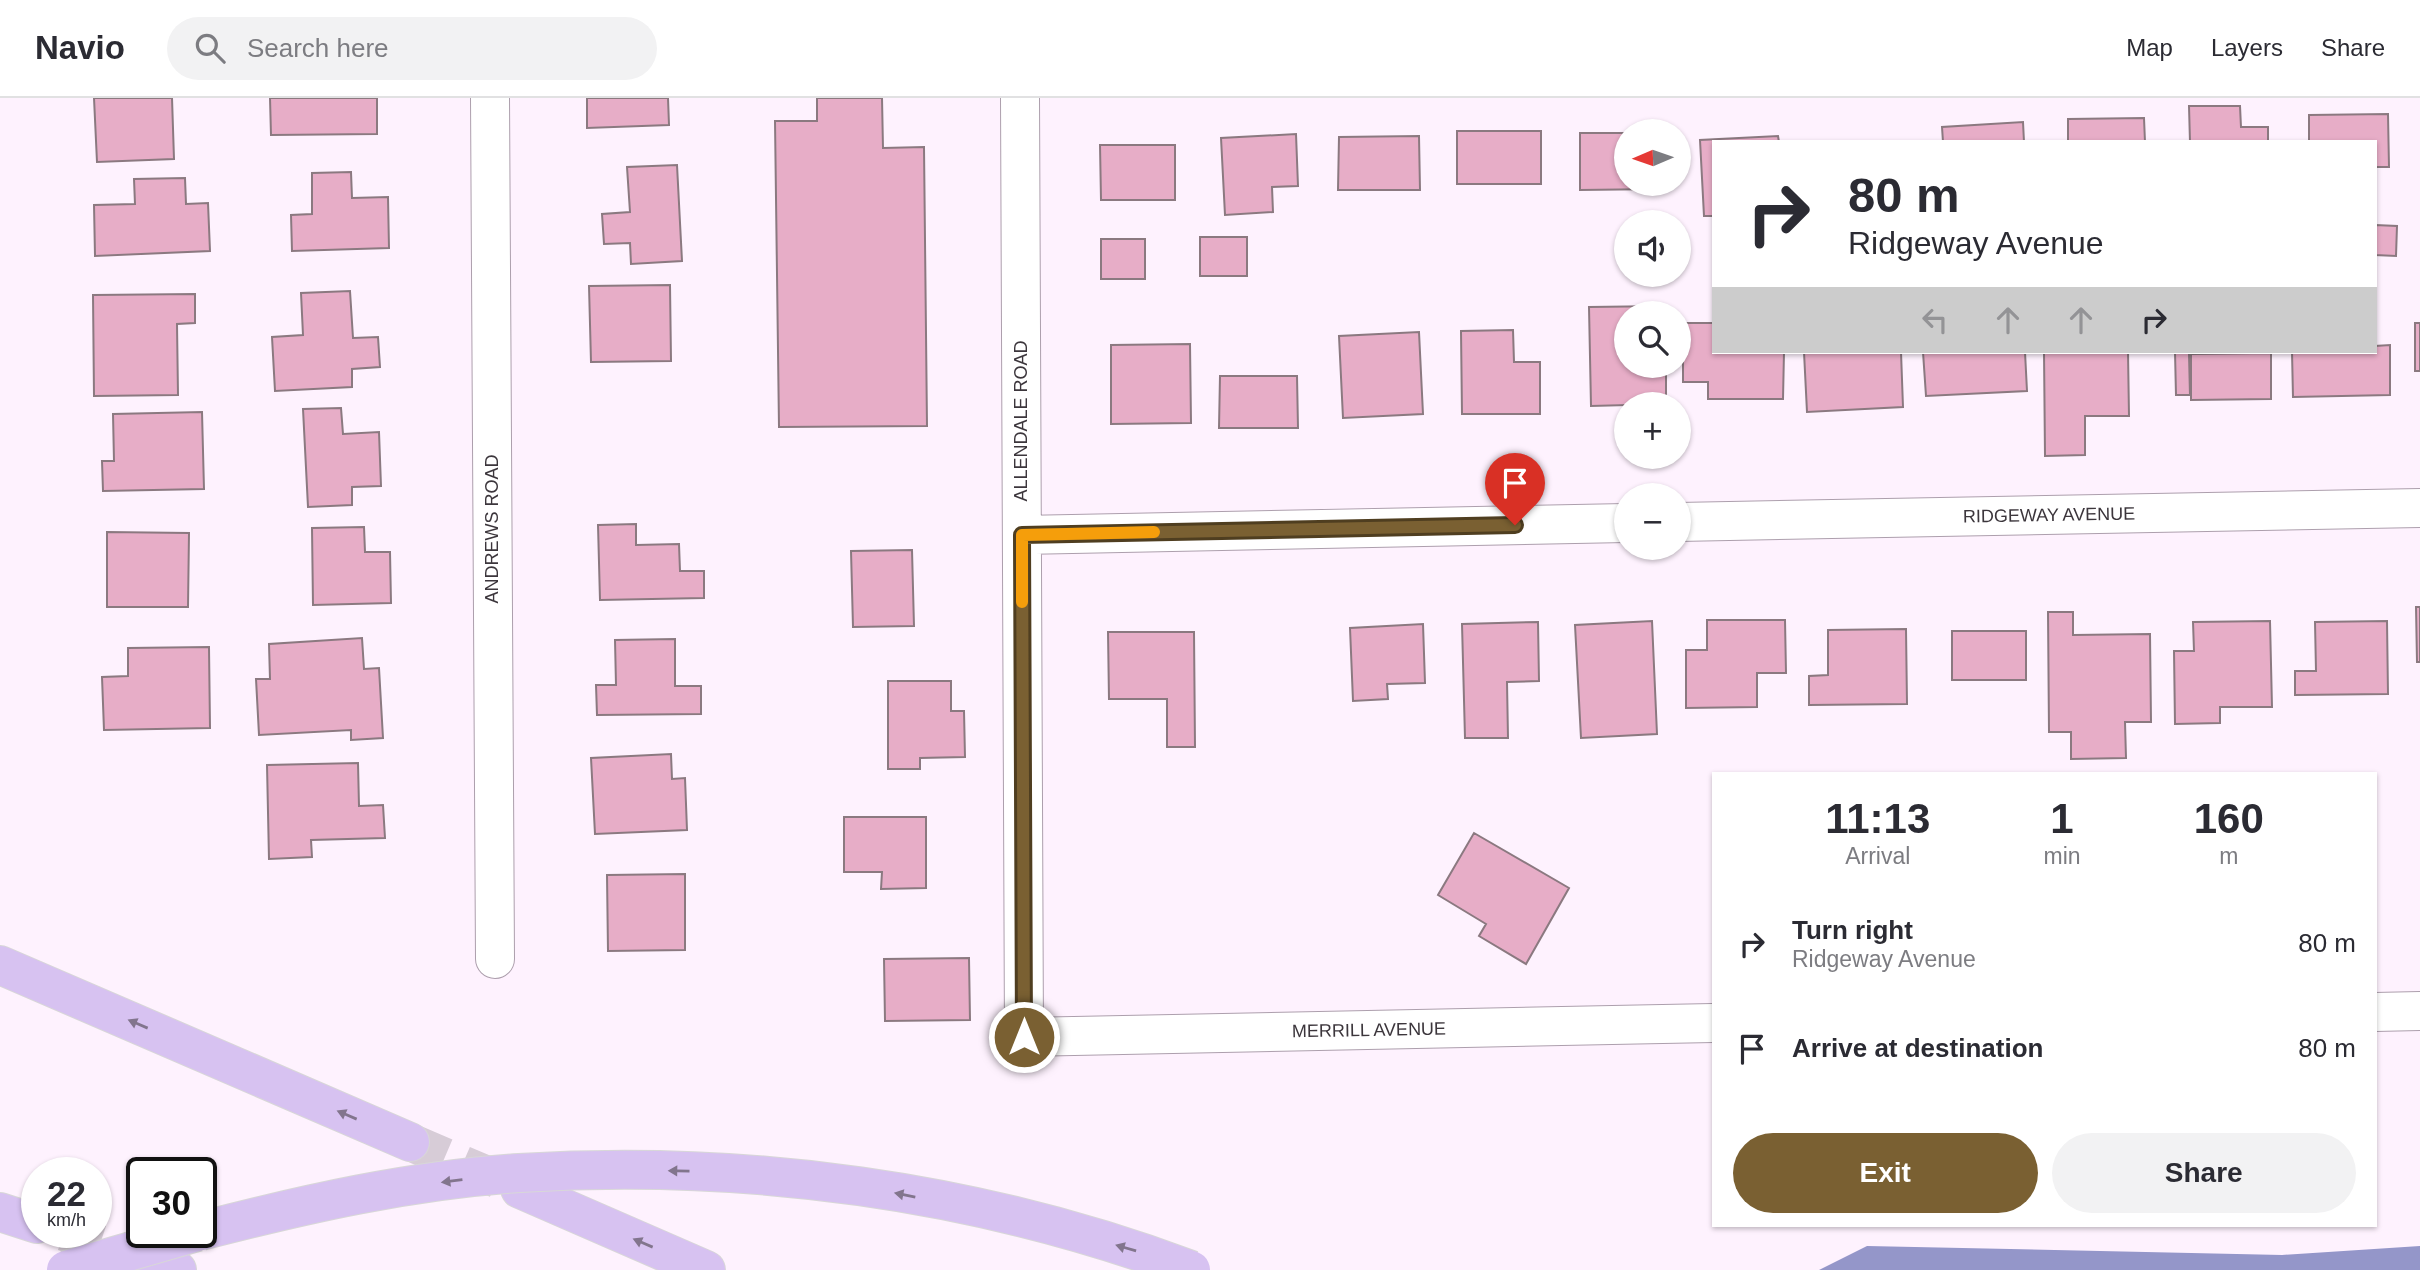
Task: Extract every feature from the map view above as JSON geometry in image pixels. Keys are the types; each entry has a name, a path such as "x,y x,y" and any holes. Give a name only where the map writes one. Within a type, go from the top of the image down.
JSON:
{"highway":[{"path":"0,965 410,1142"},
{"path":"217,1227 336,1198 517,1173 698,1171 783,1176 963,1206 1049,1225 1147,1253 1191,1270"},
{"path":"520,1189 706,1270"},
{"path":"0,1212 21,1219"},
{"path":"66,1270 141,1248"}],"street":[{"name":"ANDREWS ROAD","path":"490,98 495,959"},
{"name":"ALLENDALE ROAD","path":"1020,98 1024,1037"},
{"name":"RIDGEWAY AVENUE","path":"1691,522 2420,508"},
{"path":"1022,535 1614,523"},
{"path":"2377,1012 2420,1012"},
{"name":"MERRILL AVENUE","path":"1024,1037 1712,1023"}],"water":[{"path":"1867,1246 2282,1255 2420,1246 2420,1270 1819,1270"}],"building":[{"path":"94,98 172,98 174,159 97,162"},
{"path":"270,98 377,98 377,134 271,135"},
{"path":"587,98 668,98 669,125 587,128"},
{"path":"817,98 882,98 883,148 924,147 927,426 779,427 775,121 817,121"},
{"path":"2189,106 2240,106 2241,127 2268,127 2268,140 2190,140"},
{"path":"2388,114 2389,167 2377,167 2377,140 2309,140 2309,115"},
{"path":"2144,118 2145,140 2068,140 2068,119"},
{"path":"2023,122 2024,140 1943,140 1942,127"},
{"path":"1457,131 1541,131 1541,184 1457,184"},
{"path":"1580,133 1614,133 1614,190 1580,190"},
{"path":"1296,134 1298,186 1272,187 1273,212 1225,215 1221,138"},
{"path":"1419,136 1420,190 1338,190 1339,137"},
{"path":"1778,136 1779,140 1712,140 1712,216 1704,216 1700,140"},
{"path":"1100,145 1175,145 1175,200 1101,200"},
{"path":"677,165 682,261 631,264 630,243 604,244 602,214 630,212 627,167"},
{"path":"351,172 352,198 388,197 389,248 292,251 291,215 312,214 312,173"},
{"path":"185,178 186,204 208,203 210,251 95,256 94,205 135,204 134,179"},
{"path":"2377,225 2397,226 2396,256 2377,255"},
{"path":"1200,237 1247,237 1247,276 1200,276"},
{"path":"1101,239 1145,239 1145,279 1101,279"},
{"path":"670,285 671,361 591,362 589,286"},
{"path":"350,291 353,338 378,337 380,367 352,369 352,387 275,391 272,337 303,335 301,293"},
{"path":"195,294 195,323 177,324 178,395 94,396 93,295"},
{"path":"1589,307 1614,307 1614,378 1666,378 1666,392 1614,392 1614,405 1591,406"},
{"path":"1691,323 1712,323 1712,354 1784,354 1783,399 1708,399 1708,382 1683,382 1683,378 1691,378"},
{"path":"2415,323 2420,323 2420,371 2415,371"},
{"path":"1513,330 1514,362 1540,362 1540,414 1462,414 1461,331"},
{"path":"1419,332 1423,414 1343,418 1339,336"},
{"path":"1190,344 1191,423 1111,424 1111,345"},
{"path":"2390,345 2390,395 2293,397 2292,354 2377,354 2377,346"},
{"path":"1804,354 1901,354 1903,407 1807,412"},
{"path":"1923,354 2025,354 2027,391 1926,396"},
{"path":"2044,354 2128,354 2129,416 2085,416 2085,455 2045,456"},
{"path":"2175,354 2189,354 2190,395 2176,395"},
{"path":"2191,354 2271,354 2271,399 2191,400"},
{"path":"1220,376 1297,376 1298,428 1219,428"},
{"path":"341,408 343,434 379,432 381,486 352,487 352,505 308,507 303,409"},
{"path":"202,412 204,489 103,491 102,461 114,461 113,414"},
{"path":"636,524 636,545 679,544 680,571 704,571 704,598 600,600 598,525"},
{"path":"364,527 365,552 390,552 391,603 313,605 312,528"},
{"path":"107,532 189,533 188,607 107,607"},
{"path":"912,550 914,626 853,627 851,551"},
{"path":"2416,607 2420,607 2420,662 2417,662"},
{"path":"2048,612 2073,612 2073,635 2150,634 2151,722 2125,722 2126,758 2071,759 2071,732 2049,732"},
{"path":"1707,620 1785,620 1786,673 1757,673 1757,707 1686,708 1686,650 1707,650"},
{"path":"1652,621 1657,734 1581,738 1575,625"},
{"path":"2270,621 2272,707 2220,707 2220,723 2175,724 2174,651 2194,651 2193,622"},
{"path":"2387,621 2388,694 2295,695 2295,671 2316,671 2315,622"},
{"path":"1538,622 1539,681 1507,682 1508,738 1465,738 1462,624"},
{"path":"1423,624 1425,683 1387,684 1388,699 1353,701 1350,628"},
{"path":"1906,629 1907,704 1809,705 1809,676 1828,675 1828,630"},
{"path":"1952,631 2026,631 2026,680 1952,680"},
{"path":"1108,632 1194,632 1195,747 1167,747 1167,699 1109,699"},
{"path":"362,638 364,669 379,668 383,738 351,740 351,730 259,735 256,679 270,679 269,644"},
{"path":"675,639 675,686 701,686 701,714 597,715 596,685 616,685 615,640"},
{"path":"209,647 210,728 104,730 102,677 128,676 128,648"},
{"path":"888,681 951,681 951,711 964,711 965,757 920,758 920,769 888,769"},
{"path":"671,754 672,779 685,778 687,830 595,834 591,758"},
{"path":"358,763 359,806 383,805 385,838 311,840 312,857 269,859 267,765"},
{"path":"844,817 926,817 926,888 881,889 882,872 844,872"},
{"path":"1474,833 1569,888 1526,964 1479,936 1486,924 1438,895"},
{"path":"685,874 685,950 608,951 607,875"},
{"path":"969,958 970,1020 885,1021 884,959"}],"tunnel":[{"path":"410,1142 499,1180"},
{"path":"112,1248 145,1259"}],"slow traffic":[{"path":"1022,602 1022,535 1154,532"}],"route":[{"path":"1024,1037 1022,535 1515,525"}]}
